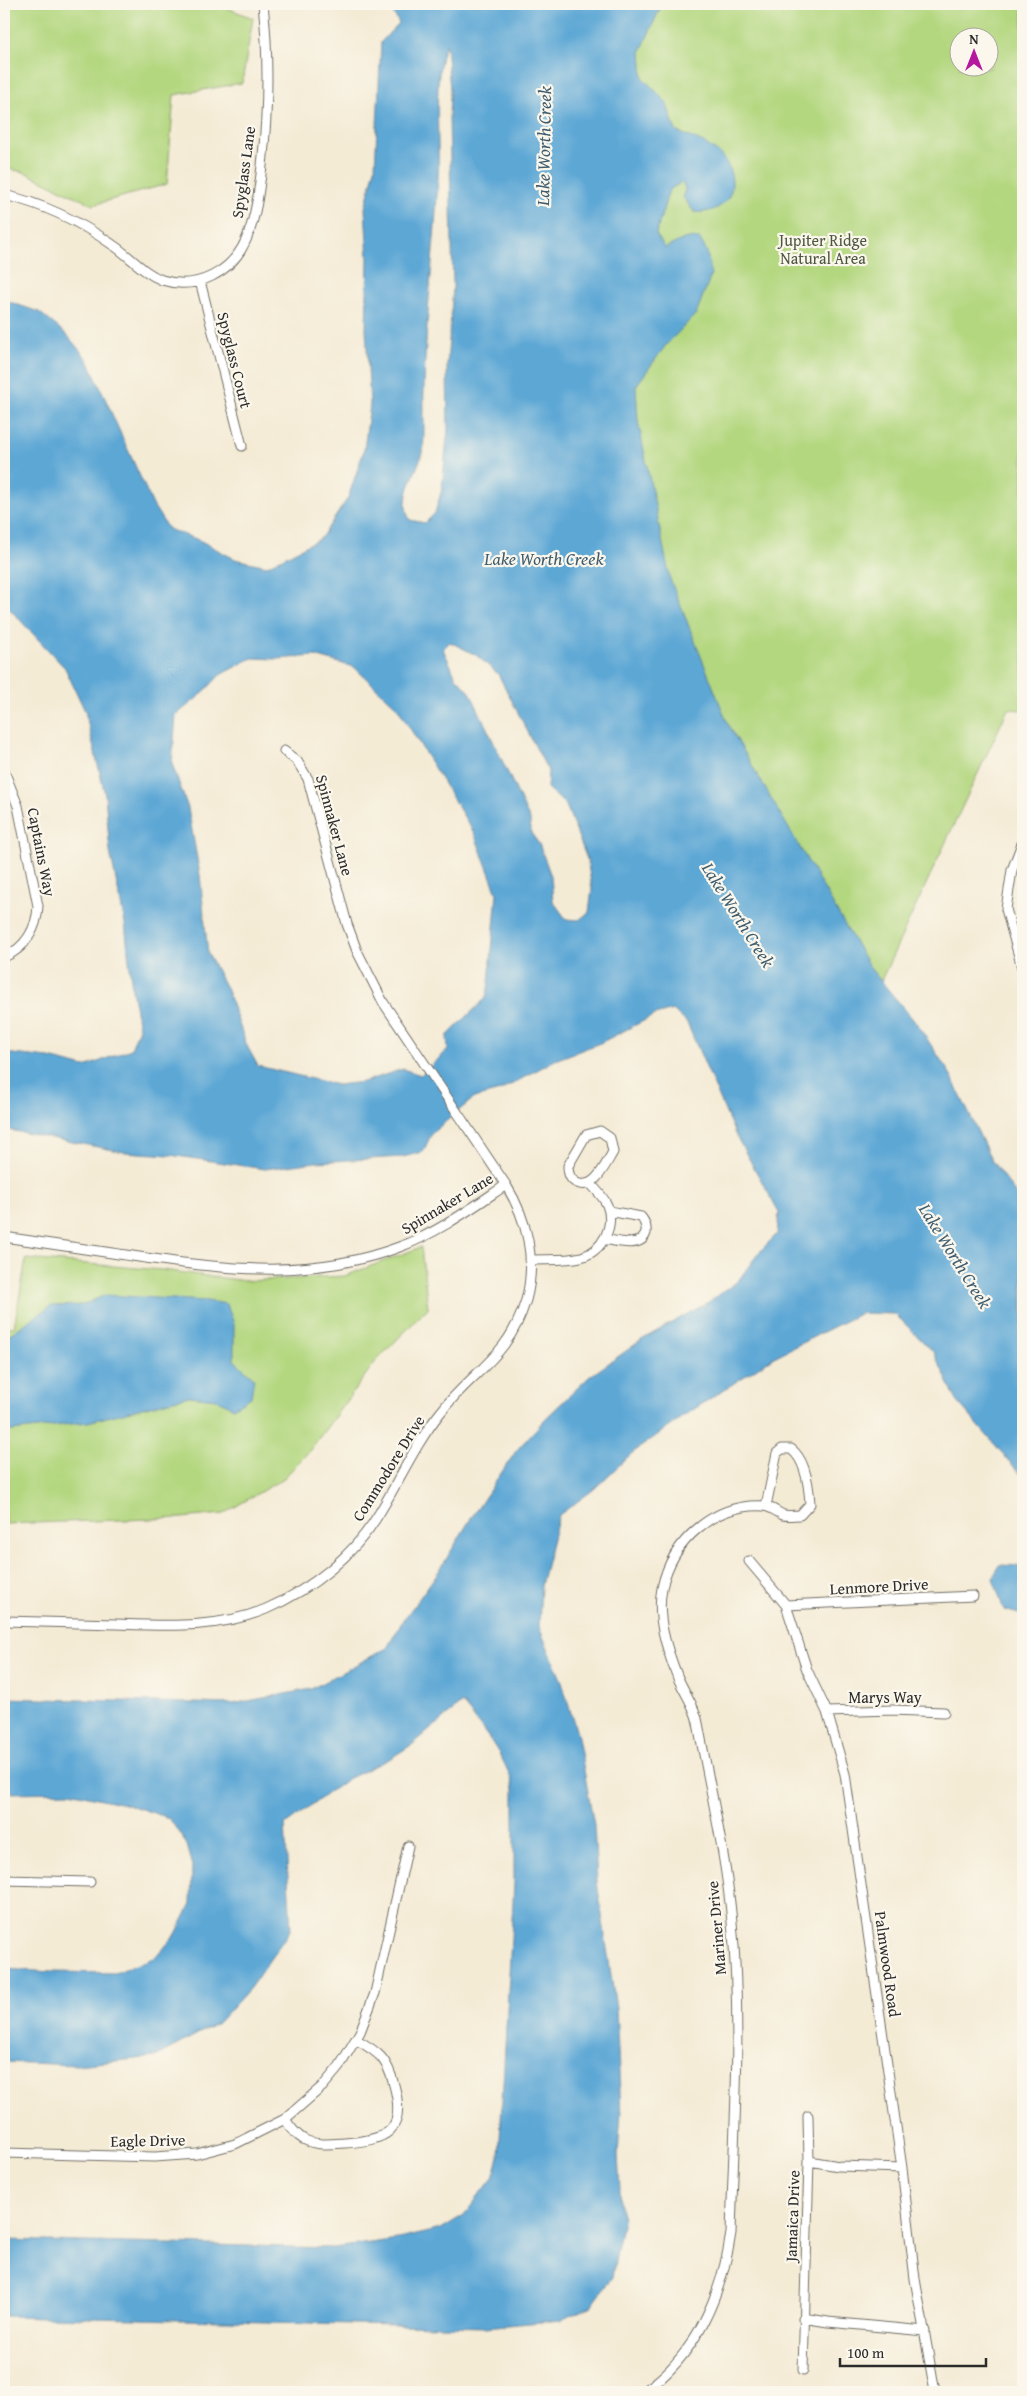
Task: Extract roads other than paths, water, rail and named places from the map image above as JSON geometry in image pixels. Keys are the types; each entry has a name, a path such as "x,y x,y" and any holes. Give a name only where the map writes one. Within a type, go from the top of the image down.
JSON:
{"street":[{"name":"Spyglass Lane","path":"4,195 40,205 83,226 116,247 155,277 177,283 200,281 215,275 233,261 246,241 254,217 265,140 267,100 267,60 263,4"},
{"name":"Spyglass Court","path":"200,281 242,446"},
{"name":"Spinnaker Lane","path":"4,1237 227,1268 268,1271 316,1268 370,1257 403,1246 458,1217 506,1185 383,1002 357,951 341,904 308,779 297,761 284,751"},
{"name":"Captains Way","path":"4,771 18,806 38,906 34,926 28,938 19,948 4,957"},
{"path":"1023,841 1012,870 1006,909 1023,971"},
{"path":"530,1260 579,1257 592,1252 604,1239 609,1226 608,1211 603,1198 590,1183 577,1183 572,1179 568,1166 586,1134 600,1132 610,1138 613,1152 596,1179 590,1183"},
{"name":"Commodore Drive","path":"4,1621 196,1625 240,1618 265,1609 311,1585 332,1569 359,1542 380,1514 424,1435 439,1414 501,1351 521,1316 527,1297 530,1260 525,1226 518,1207 506,1185"},
{"path":"604,1239 632,1243 644,1237 647,1230 641,1217 608,1211"},
{"name":"Mariner Drive","path":"642,2392 666,2374 696,2337 713,2302 731,2233 736,1966 727,1876 696,1710 678,1679 660,1621 662,1588 676,1554 686,1540 706,1520 736,1508 766,1506 785,1516 800,1515 810,1504 809,1486 798,1454 791,1449 782,1450 777,1454 766,1506"},
{"name":"Palmwood Road","path":"749,1561 786,1605 807,1670 827,1712 845,1774 902,2168 915,2278 935,2392"},
{"name":"Lenmore Drive","path":"786,1605 973,1596"},
{"name":"Marys Way","path":"827,1712 892,1710 944,1712"},
{"name":"Eagle Drive","path":"4,2153 155,2157 197,2154 235,2144 285,2119 323,2086 339,2067 357,2040 375,1993 408,1846"},
{"path":"4,1880 90,1882"},
{"path":"285,2119 297,2135 318,2144 370,2141 389,2131 397,2119 399,2104 390,2070 378,2052 357,2040"},
{"name":"Jamaica Drive","path":"803,2370 809,2160 808,2116"},
{"path":"809,2160 839,2166 902,2168"},
{"path":"804,2318 828,2322 924,2330"}],"water":[{"name":"Lake Worth Creek","path":"388,4 662,4 641,51 643,78 666,102 676,131 717,151 726,162 732,182 728,199 722,205 705,212 694,212 683,197 685,188 682,182 669,190 656,234 665,248 686,238 700,239 707,252 711,275 696,314 666,345 636,386 638,421 670,579 728,724 870,968 917,1024 949,1072 992,1161 1023,1204 1023,1477 957,1401 934,1353 895,1314 861,1313 774,1357 685,1415 631,1454 593,1490 559,1515 541,1585 539,1627 561,1679 578,1737 594,1825 597,1882 616,2008 621,2113 618,2155 622,2225 612,2277 591,2306 562,2320 485,2327 4,2316 4,2240 335,2248 398,2239 441,2229 464,2215 493,2178 499,2157 514,1883 514,1789 499,1754 462,1703 413,1744 391,1758 347,1779 285,1825 291,1929 250,1988 218,2023 155,2057 77,2065 4,2062 4,1969 115,1973 156,1957 176,1934 191,1904 192,1863 187,1845 169,1818 129,1805 70,1792 4,1793 4,1698 232,1704 311,1689 387,1648 402,1622 439,1571 471,1518 516,1451 546,1418 589,1377 643,1339 707,1303 738,1281 759,1252 777,1234 779,1212 735,1134 687,1023 673,1010 655,1015 600,1043 555,1060 500,1091 474,1098 432,1133 423,1152 403,1157 316,1162 265,1169 170,1155 124,1152 4,1129 4,1053 49,1058 85,1067 131,1049 139,1028 132,989 125,923 110,852 105,795 85,711 65,668 4,603 4,300 39,312 66,334 88,360 153,505 168,529 199,540 235,559 267,566 321,538 348,498 364,450 370,405 366,329 368,259 365,208 375,168 381,42 399,23","holes":["446,44 450,90 453,287 447,365 448,429 442,489 435,513 425,523 410,520 406,502 410,484 421,458 424,435 426,333 438,179 438,90 439,73","450,642 476,655 498,674 548,771 547,788 566,805 587,859 592,889 589,912 579,920 566,919 553,901 551,876 539,844 531,833 530,820 470,692 456,677 443,649","315,656 354,667 397,707 474,833 497,893 486,998 447,1036 448,1050 421,1075 403,1069 363,1082 337,1085 258,1066 247,1046 226,988 208,954 200,875 188,808 172,764 176,715 202,694 220,675 252,658 277,659"]},
{"path":"105,1295 207,1301 227,1304 234,1324 234,1360 254,1378 251,1397 233,1408 216,1399 189,1396 88,1422 4,1432 4,1338 51,1306 83,1305"},
{"path":"999,1565 1023,1566 1023,1615 1004,1610 993,1579"}],"park label":[{"name":"Jupiter Ridge Natural Area","path":"823,249"}]}
